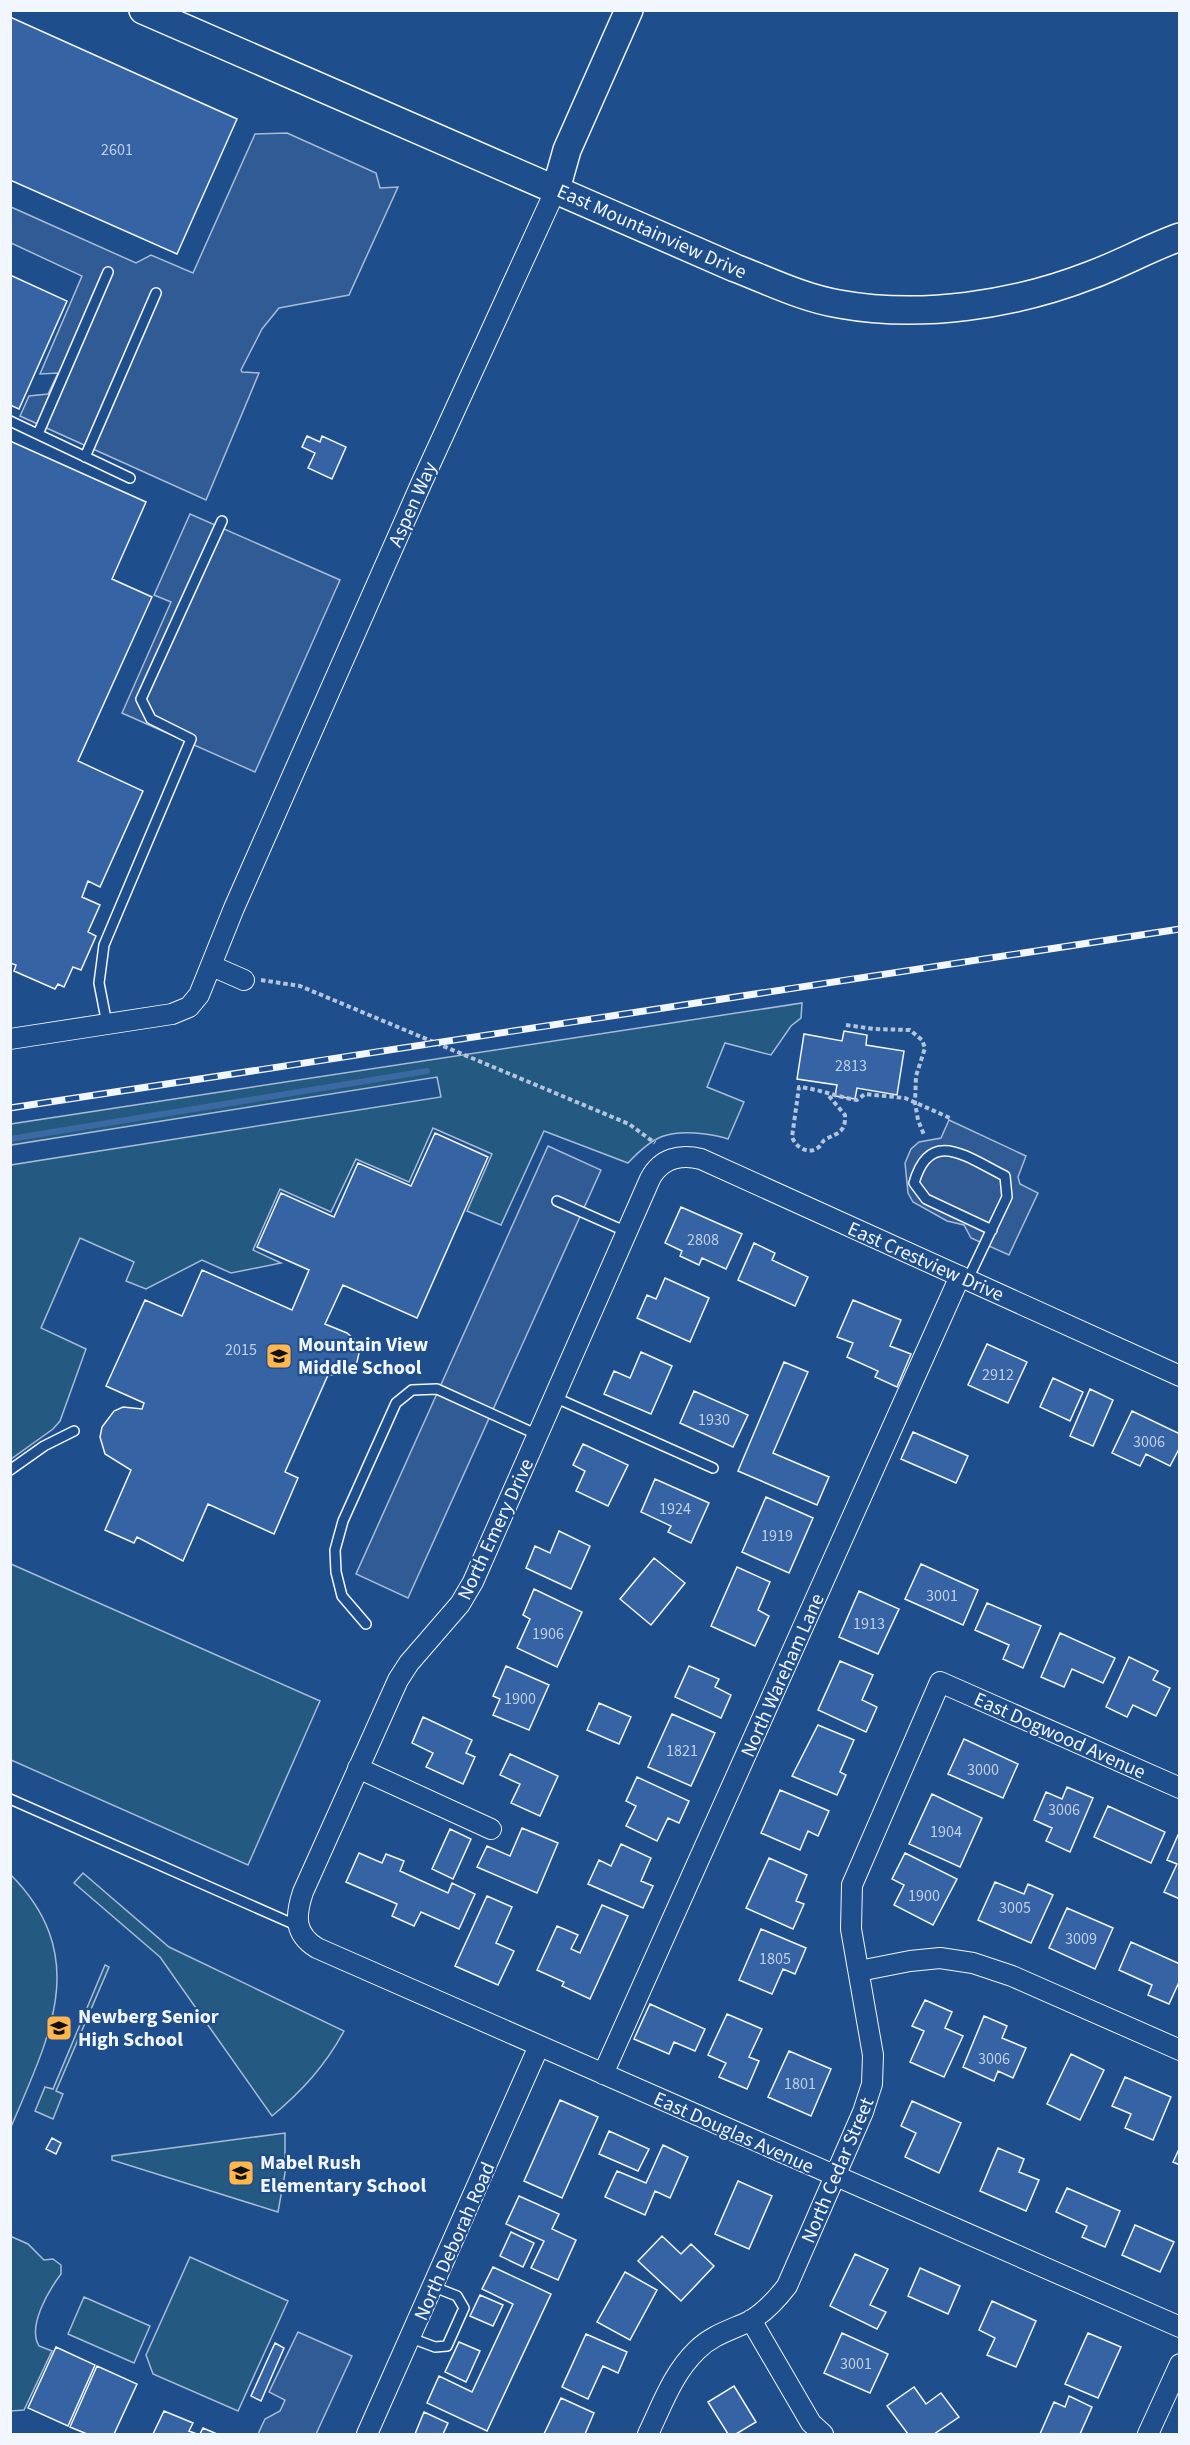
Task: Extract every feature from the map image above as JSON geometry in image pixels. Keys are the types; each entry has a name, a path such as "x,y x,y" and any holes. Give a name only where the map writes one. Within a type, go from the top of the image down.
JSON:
{"main road":[{"name":"East Mountainview Drive","path":"143,10 794,291 838,304 894,309 959,307 1048,290 1092,275 1179,237"},
{"name":"Aspen Way","path":"556,189 567,150 629,10"}],"street":[{"name":"Aspen Way","path":"212,966 234,908 416,495 556,189"},
{"path":"10,1039 172,1014 189,1007 199,995 212,966 244,980"},
{"name":"East Crestview Drive","path":"670,1159 687,1156 701,1159 1179,1376"},
{"name":"North Emery Drive","path":"298,1926 297,1911 303,1892 398,1680 467,1593 654,1173 670,1159"},
{"name":"North Wareham Lane","path":"603,2074 964,1278"},
{"name":"East Dogwood Avenue","path":"940,1682 1179,1788"},
{"name":"North Cedar Street","path":"648,2434 676,2375 698,2349 722,2331 751,2320 773,2304 787,2286 863,2112 872,2084 873,2055 851,1929 849,1906 852,1885 858,1865 940,1682"},
{"path":"358,1768 492,1829"},
{"name":"East Douglas Avenue","path":"298,1926 306,1940 317,1948 1179,2327"},
{"path":"859,1971 939,1958 973,1963 1012,1976 1179,2050"},
{"name":"North Deborah Road","path":"367,2434 539,2046"},
{"path":"751,2320 811,2423 823,2434"},
{"path":"1148,2434 1179,2364"}],"lane":[{"path":"38,434 108,272"},
{"path":"85,457 156,293"},
{"path":"10,421 130,478"},
{"path":"107,1024 99,983 104,945 191,739 151,719 141,699 222,521"},
{"path":"964,1278 992,1230 1007,1197 1005,1176 949,1149 931,1152 920,1163 914,1183 926,1199 992,1230"},
{"path":"557,1201 627,1232"},
{"path":"366,1624 342,1596 336,1572 335,1551 343,1521 396,1403 412,1390 437,1389 538,1435"},
{"path":"554,1397 713,1468"},
{"path":"10,1470 44,1446 74,1431"},
{"path":"10,1799 298,1926"},
{"path":"411,2338 435,2347 447,2346 453,2334 464,2308 457,2296 434,2287"}],"path":[{"path":"244,980 271,980 300,986 629,1124 655,1143"},
{"path":"846,1025 874,1029 903,1028 916,1033 925,1048 916,1076 915,1102 924,1135"},
{"path":"829,1096 845,1115 843,1130 837,1136 825,1139 818,1148 810,1151 800,1148 792,1137 800,1087 816,1089 829,1096 857,1100 865,1094 905,1098 950,1118"}],"shaded area":[{"path":"287,133 376,173 380,188 398,187 349,295 279,308 262,329 241,370 242,372 259,373 206,500 20,416 29,396 48,394 58,373 40,374 82,276 11,243 11,207 136,263 151,255 193,273 255,134"},
{"path":"190,514 340,580 255,772 122,713 171,602 154,595"},
{"path":"802,1003 801,1018 791,1026 771,1055 725,1043 707,1087 744,1102 728,1139 692,1133 662,1136 645,1146 628,1163 544,1131 501,1225 467,1211 492,1154 433,1128 409,1182 356,1159 331,1212 280,1189 253,1250 281,1263 231,1273 202,1260 146,1289 126,1281 134,1262 80,1238 41,1328 86,1349 60,1421 53,1429 11,1459 11,1165 441,1097 437,1077 11,1145 11,1124"},
{"path":"949,1120 1026,1156 1018,1177 1020,1184 1038,1193 1009,1255 971,1238 964,1225 947,1221 913,1202 908,1193 905,1163 911,1149 919,1142 941,1138"},
{"path":"548,1146 601,1170 408,1598 356,1574"},
{"path":"11,1564 320,1701 248,1865 11,1760"},
{"path":"83,1873 169,1947 344,2031 329,2056 312,2077 272,2116 160,1957 74,1883"},
{"path":"11,1875 36,1906 51,1936 57,1967 56,1998 49,2029 11,2127"},
{"path":"105,1965 109,1967 56,2091 63,2094 53,2119 35,2111 45,2087 53,2089"},
{"path":"285,2133 285,2173 278,2212 112,2160 112,2156"},
{"path":"10,2236 28,2244 44,2260 53,2259 61,2265 61,2274 41,2308 36,2329 39,2346 52,2351 24,2410 11,2411"},
{"path":"190,2257 288,2301 238,2411 153,2374 146,2355"},
{"path":"84,2297 150,2326 134,2363 68,2334"},
{"path":"298,2332 352,2356 316,2434 258,2434 265,2419 280,2411 285,2400 269,2392"}],"building":[{"path":"10,17 237,119 177,254 10,180"},
{"path":"10,275 67,301 19,409 10,405"},
{"path":"307,436 320,442 322,436 346,447 332,479 308,468 315,453 302,447"},
{"path":"10,441 146,502 112,579 152,597 78,761 143,791 100,887 88,881 82,897 100,905 88,932 96,936 81,970 73,967 64,987 58,984 55,989 14,971 16,965 10,963"},
{"path":"844,1031 867,1035 866,1045 904,1051 897,1095 857,1088 855,1099 835,1096 837,1085 797,1079 804,1034 842,1041"},
{"path":"435,1133 488,1157 417,1318 343,1285 325,1324 347,1333 356,1341 359,1353 357,1362 346,1374 328,1375 285,1472 298,1478 274,1534 208,1504 183,1561 137,1537 134,1543 105,1530 131,1470 105,1454 100,1437 102,1427 114,1411 123,1407 142,1409 144,1403 106,1386 145,1300 182,1316 202,1270 292,1310 309,1270 257,1247 281,1193 334,1217 358,1163 411,1186"},
{"path":"681,1207 742,1234 726,1269 702,1258 699,1265 680,1256 682,1251 665,1243"},
{"path":"754,1243 775,1253 772,1260 808,1277 795,1306 738,1280"},
{"path":"665,1278 709,1298 690,1342 637,1318 647,1295 656,1299"},
{"path":"853,1300 901,1320 890,1346 911,1354 897,1387 875,1377 878,1371 847,1357 853,1343 837,1337"},
{"path":"987,1344 1027,1362 1008,1403 968,1385"},
{"path":"641,1352 672,1366 651,1414 604,1394 614,1371 630,1378"},
{"path":"784,1362 808,1372 773,1453 829,1477 817,1505 738,1471"},
{"path":"1053,1378 1083,1392 1070,1421 1040,1407"},
{"path":"1090,1389 1113,1400 1093,1446 1070,1436"},
{"path":"694,1391 748,1415 733,1447 680,1423"},
{"path":"1132,1411 1180,1434 1180,1447 1170,1466 1146,1454 1140,1466 1112,1453"},
{"path":"913,1432 968,1456 956,1483 901,1459"},
{"path":"583,1444 628,1465 608,1506 576,1491 585,1471 573,1465"},
{"path":"655,1479 709,1503 691,1543 668,1532 671,1526 641,1512"},
{"path":"766,1497 813,1518 789,1573 742,1552"},
{"path":"559,1531 590,1546 571,1589 526,1568 535,1546 550,1553"},
{"path":"654,1558 685,1583 651,1625 620,1599"},
{"path":"921,1564 978,1590 963,1625 905,1599"},
{"path":"737,1567 770,1582 758,1610 769,1616 755,1646 711,1626"},
{"path":"534,1589 582,1612 557,1667 517,1648 530,1619 523,1615"},
{"path":"859,1591 899,1609 878,1654 839,1637"},
{"path":"987,1603 1041,1626 1023,1668 1003,1659 1009,1645 975,1630"},
{"path":"1060,1633 1115,1658 1103,1683 1072,1669 1064,1687 1041,1677"},
{"path":"1129,1657 1158,1671 1153,1680 1170,1688 1156,1716 1133,1705 1127,1717 1106,1707"},
{"path":"840,1661 873,1675 862,1700 877,1707 866,1732 818,1710"},
{"path":"506,1666 549,1685 529,1730 493,1715 500,1699 493,1696"},
{"path":"689,1666 719,1679 715,1687 731,1695 721,1718 675,1697"},
{"path":"599,1703 631,1717 619,1744 587,1730"},
{"path":"672,1714 715,1733 691,1786 648,1767"},
{"path":"423,1717 472,1740 466,1753 475,1757 463,1784 426,1767 433,1753 412,1743"},
{"path":"818,1725 854,1740 840,1772 846,1775 837,1795 792,1776"},
{"path":"964,1739 1018,1764 1003,1798 948,1774"},
{"path":"510,1754 558,1776 540,1816 511,1803 520,1784 500,1775"},
{"path":"637,1777 689,1801 679,1823 668,1818 657,1841 626,1826 636,1806 626,1801"},
{"path":"1067,1787 1093,1798 1070,1852 1046,1841 1052,1828 1034,1820 1046,1792 1062,1799"},
{"path":"780,1790 829,1811 818,1836 808,1831 800,1850 761,1833"},
{"path":"932,1794 982,1818 960,1867 909,1844"},
{"path":"1108,1806 1165,1832 1151,1863 1094,1837"},
{"path":"522,1828 558,1843 537,1893 477,1867 487,1846 510,1856"},
{"path":"450,1829 471,1839 453,1879 432,1869"},
{"path":"1178,1835 1180,1836 1180,1899 1164,1892 1177,1864 1167,1860"},
{"path":"621,1844 651,1858 641,1881 653,1886 643,1908 588,1884 599,1860 611,1866"},
{"path":"359,1853 382,1863 386,1854 404,1861 400,1871 448,1893 452,1883 475,1894 459,1929 421,1912 414,1926 392,1916 397,1904 346,1882"},
{"path":"905,1853 957,1879 933,1925 894,1905 904,1885 892,1879"},
{"path":"769,1858 807,1875 796,1901 804,1904 793,1929 746,1908"},
{"path":"995,1882 1024,1894 1028,1884 1053,1895 1031,1943 978,1920"},
{"path":"487,1896 512,1907 496,1943 514,1951 498,1985 455,1966"},
{"path":"602,1905 628,1916 590,1999 562,1986 564,1982 537,1970 557,1926 578,1935 571,1949 580,1953"},
{"path":"1067,1908 1113,1928 1095,1969 1049,1948"},
{"path":"761,1929 806,1948 795,1974 783,1969 772,1994 739,1980"},
{"path":"1131,1942 1180,1964 1180,1980 1169,2004 1148,1995 1152,1985 1119,1970"},
{"path":"925,2000 952,2012 945,2028 963,2036 944,2077 910,2062 924,2031 912,2026"},
{"path":"650,2004 705,2029 695,2051 674,2042 669,2054 634,2039"},
{"path":"727,2014 762,2029 749,2057 759,2061 747,2089 719,2077 726,2063 708,2055"},
{"path":"984,2016 1007,2026 1002,2038 1026,2048 1013,2078 998,2071 994,2081 963,2067"},
{"path":"789,2051 831,2069 811,2116 768,2097"},
{"path":"1071,2054 1104,2070 1080,2120 1047,2104"},
{"path":"1125,2077 1171,2097 1153,2140 1125,2128 1131,2114 1112,2106"},
{"path":"560,2100 598,2117 562,2198 524,2181"},
{"path":"912,2101 961,2123 939,2173 905,2157 916,2133 901,2126"},
{"path":"609,2131 649,2149 638,2171 599,2154"},
{"path":"52,2138 61,2143 56,2154 46,2149"},
{"path":"663,2145 688,2157 670,2198 655,2191 645,2215 605,2197 617,2171 646,2183"},
{"path":"1180,2147 1180,2165 1173,2162"},
{"path":"998,2148 1024,2159 1019,2172 1039,2180 1026,2211 980,2191"},
{"path":"738,2181 772,2196 749,2249 715,2234"},
{"path":"1067,2188 1120,2211 1105,2247 1082,2237 1087,2226 1056,2212"},
{"path":"519,2196 559,2214 552,2229 576,2240 558,2280 531,2268 544,2241 506,2224"},
{"path":"1135,2225 1174,2242 1160,2272 1122,2255"},
{"path":"511,2232 534,2243 523,2267 500,2256"},
{"path":"662,2236 681,2254 691,2244 714,2266 681,2301 638,2261"},
{"path":"855,2254 888,2269 870,2305 886,2312 877,2329 830,2306"},
{"path":"493,2267 551,2294 487,2431 427,2403 439,2376 472,2392 513,2304 482,2289"},
{"path":"920,2268 960,2286 948,2314 908,2296"},
{"path":"625,2272 657,2290 630,2340 597,2322"},
{"path":"480,2295 503,2305 493,2326 470,2316"},
{"path":"992,2301 1036,2321 1016,2367 987,2355 995,2338 979,2330"},
{"path":"842,2333 888,2354 870,2393 824,2373"},
{"path":"1088,2333 1121,2347 1098,2398 1065,2384"},
{"path":"586,2334 627,2352 618,2373 603,2366 588,2399 562,2387"},
{"path":"459,2342 480,2351 466,2382 445,2372"},
{"path":"275,2343 284,2348 261,2401 251,2396"},
{"path":"56,2347 95,2365 68,2426 28,2408"},
{"path":"97,2366 137,2384 114,2434 87,2434 70,2427"},
{"path":"734,2386 756,2422 736,2434 728,2434 708,2402"},
{"path":"914,2387 926,2404 941,2393 959,2417 934,2434 908,2434 887,2406"},
{"path":"1069,2396 1092,2407 1080,2434 1040,2434 1054,2402 1065,2407"},
{"path":"561,2398 594,2413 585,2434 544,2434"},
{"path":"164,2411 193,2423 189,2431 197,2434 153,2434"},
{"path":"424,2412 448,2423 443,2434 415,2434"},
{"path":"203,2428 217,2434 200,2434"}],"waterway":[{"path":"10,1139 427,1071"}],"railway":[{"path":"10,1108 1180,929"}],"place":[{"name":"Mountain View Middle School","path":"279,1356"},
{"name":"Newberg Senior High School","path":"59,2028"},
{"name":"Mabel Rush Elementary School","path":"241,2173"}]}
